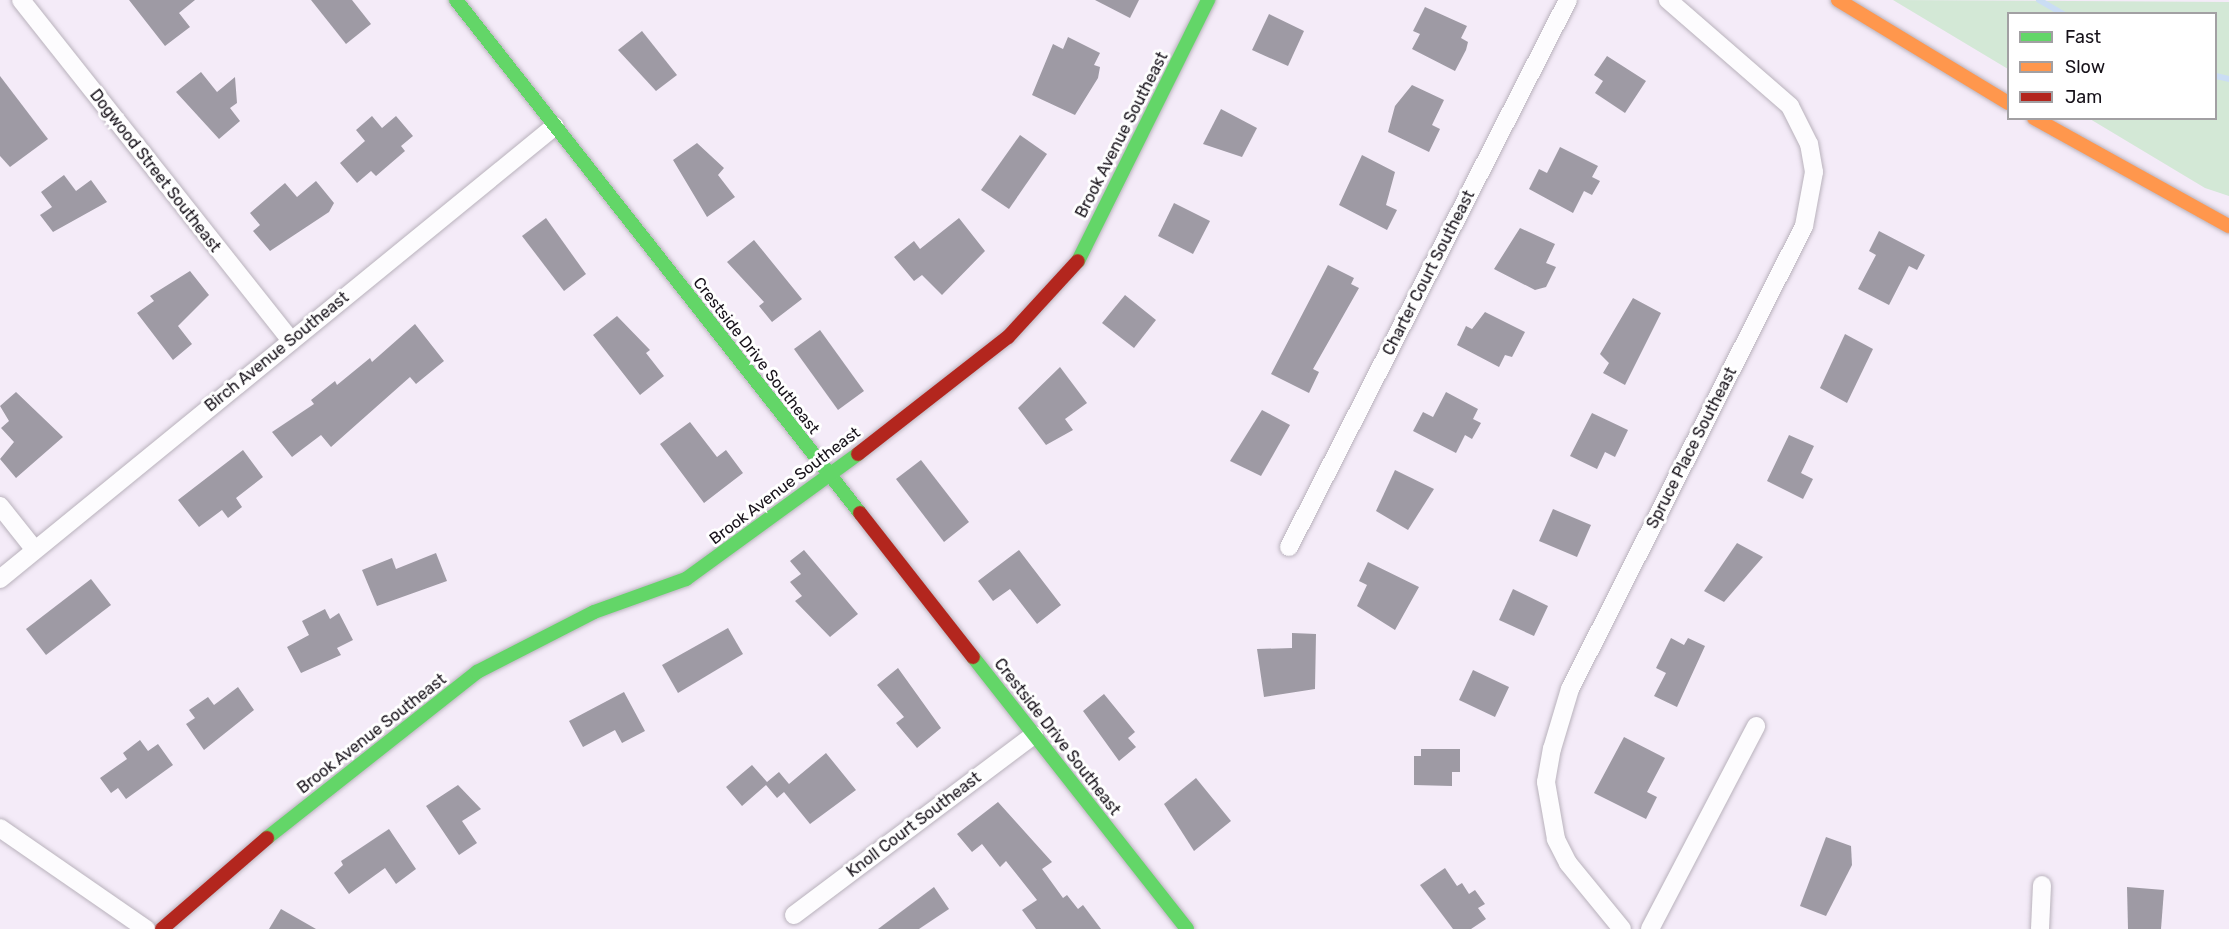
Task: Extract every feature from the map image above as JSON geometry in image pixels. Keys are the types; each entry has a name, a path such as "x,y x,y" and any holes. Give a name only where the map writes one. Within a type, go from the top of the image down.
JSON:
{"street":[{"name":"Dogwood Street Southeast","path":"21,0 291,341"},
{"name":"Crestside Drive Southeast","path":"456,0 1187,929"},
{"name":"Brook Avenue Southeast","path":"162,929 292,817 477,672 594,612 686,579 829,475 1008,337 1073,271 1208,0"},
{"name":"Charter Court Southeast","path":"1289,547 1568,0"},
{"name":"Spruce Place Southeast","path":"1622,929 1556,839 1546,782 1552,749 1570,689 1804,226 1814,179 1809,144 1790,106 1668,0"},
{"path":"1838,0 2007,102"},
{"path":"2038,120 2229,226"},
{"name":"Birch Avenue Southeast","path":"0,579 555,126"},
{"path":"0,506 35,550"},
{"path":"1650,929 1756,726"},
{"name":"Knoll Court Southeast","path":"794,915 1034,735"},
{"path":"0,828 146,929"},
{"path":"2040,929 2042,885"}],"green space":[{"path":"1893,0 2229,2 2229,196 2205,188 2092,120 2217,120 2217,12 2007,12 2007,68"}],"building":[{"path":"129,0 195,0 179,13 190,27 165,46"},
{"path":"311,0 352,0 371,24 346,44"},
{"path":"1095,0 1139,0 1130,18"},
{"path":"1425,7 1467,26 1461,38 1468,42 1466,50 1455,71 1412,49 1420,34 1413,31"},
{"path":"1269,14 1304,31 1288,66 1252,50"},
{"path":"642,31 677,75 656,91 618,50"},
{"path":"1068,37 1100,53 1094,65 1100,67 1098,78 1075,115 1032,95 1053,44 1063,49"},
{"path":"1607,56 1646,81 1625,113 1595,93 1603,81 1594,75"},
{"path":"201,72 217,92 235,77 237,103 230,108 240,121 219,139 176,92"},
{"path":"0,76 48,139 10,167 0,156"},
{"path":"1412,85 1444,100 1432,125 1440,129 1429,152 1388,132 1395,106"},
{"path":"1221,109 1257,128 1242,157 1203,144"},
{"path":"372,116 382,128 396,116 413,136 401,146 405,151 376,176 371,171 357,183 340,163 365,141 356,130"},
{"path":"1020,135 1047,154 1009,209 981,190"},
{"path":"697,143 724,168 718,175 735,197 707,217 673,160"},
{"path":"1560,147 1598,166 1592,177 1600,181 1592,195 1584,191 1573,213 1529,189 1539,169 1547,173"},
{"path":"1362,155 1395,172 1386,205 1397,210 1387,230 1339,205"},
{"path":"64,175 76,191 91,180 107,202 53,232 40,215 52,207 41,192"},
{"path":"316,181 334,203 329,212 270,251 253,231 260,225 250,213 285,183 297,197"},
{"path":"1174,203 1210,221 1193,254 1158,236"},
{"path":"546,218 586,274 564,291 522,236"},
{"path":"959,218 985,251 942,295 922,275 914,281 894,257 914,241 920,249"},
{"path":"1520,228 1555,244 1546,263 1556,267 1546,287 1535,290 1494,269"},
{"path":"1879,231 1925,255 1917,270 1909,266 1889,305 1858,289 1876,255 1869,251"},
{"path":"754,240 802,299 772,322 759,306 764,302 727,262"},
{"path":"1328,265 1354,278 1351,284 1359,288 1313,369 1319,372 1309,393 1271,374"},
{"path":"190,271 209,295 178,326 192,344 173,360 137,313 154,301 150,296"},
{"path":"1125,295 1156,320 1134,348 1102,323"},
{"path":"1633,298 1661,313 1625,385 1603,373 1609,363 1600,354"},
{"path":"1485,312 1525,332 1512,357 1505,355 1499,367 1457,345 1466,326 1472,329"},
{"path":"617,316 650,350 646,353 664,376 640,395 593,335"},
{"path":"415,324 444,361 416,384 410,377 331,447 321,435 292,457 272,432 314,404 311,400 335,381 337,385 370,358 372,362"},
{"path":"820,330 864,391 838,410 794,349"},
{"path":"1845,334 1873,349 1847,403 1820,388"},
{"path":"1060,367 1087,403 1065,419 1073,430 1046,445 1018,408"},
{"path":"16,392 63,437 16,478 0,459 14,442 1,428 9,421 0,406"},
{"path":"1446,392 1478,409 1473,419 1481,423 1472,439 1465,435 1456,453 1413,431 1423,412 1433,417"},
{"path":"1262,410 1290,425 1261,476 1230,461"},
{"path":"1592,413 1628,430 1615,457 1605,452 1597,469 1570,456"},
{"path":"690,422 717,457 726,450 743,473 704,503 660,444"},
{"path":"1789,435 1814,446 1801,473 1813,479 1803,499 1767,481"},
{"path":"243,450 263,477 236,498 242,507 228,518 222,510 199,527 178,500"},
{"path":"921,460 969,522 944,542 896,479"},
{"path":"1395,470 1434,489 1408,530 1376,511"},
{"path":"1553,509 1591,525 1577,557 1539,541"},
{"path":"1737,543 1763,557 1724,602 1704,591"},
{"path":"804,550 858,614 830,637 795,601 802,596 790,582 801,574 790,561"},
{"path":"1019,550 1061,605 1037,624 1010,589 993,601 978,581"},
{"path":"436,553 447,581 377,606 362,570 392,558 396,569"},
{"path":"1368,562 1419,587 1395,630 1357,606 1367,585 1359,581"},
{"path":"91,579 111,605 46,655 26,629"},
{"path":"1513,589 1548,606 1534,636 1499,620"},
{"path":"325,609 330,619 339,613 353,640 337,648 341,655 301,673 287,647 309,635 302,621"},
{"path":"728,628 743,654 678,693 662,665"},
{"path":"1292,633 1316,634 1315,689 1264,697 1257,649 1292,648"},
{"path":"1671,638 1684,645 1688,638 1705,646 1677,707 1654,696 1666,673 1656,668"},
{"path":"898,668 941,728 917,748 896,723 904,717 877,685"},
{"path":"1473,670 1509,687 1495,717 1459,700"},
{"path":"238,687 254,710 204,750 186,724 195,718 189,710 208,697 214,705"},
{"path":"624,692 645,731 622,743 615,730 583,747 569,721"},
{"path":"1104,694 1135,732 1128,738 1136,747 1119,761 1083,711"},
{"path":"1624,737 1665,758 1647,792 1657,797 1646,819 1594,793"},
{"path":"140,740 148,751 158,744 173,765 126,799 118,788 111,793 100,778 127,759 123,753"},
{"path":"1421,749 1460,749 1460,772 1452,772 1452,786 1414,785 1414,756 1421,756"},
{"path":"826,753 856,790 810,824 784,792 777,798 766,785 742,806 726,787 752,765 767,782 779,772 789,784"},
{"path":"1196,778 1231,821 1194,851 1164,804"},
{"path":"458,785 481,809 462,821 477,843 459,855 426,806"},
{"path":"998,802 1052,862 1042,869 1063,898 1067,895 1078,909 1083,905 1101,929 1036,929 1022,910 1037,900 1006,861 1000,867 982,844 972,852 957,834"},
{"path":"389,829 416,869 396,884 385,868 349,894 334,873 343,865 341,861"},
{"path":"1826,837 1851,846 1852,865 1826,916 1800,906"},
{"path":"1445,868 1457,886 1462,883 1469,894 1475,890 1485,904 1478,908 1486,919 1471,929 1453,929 1420,885"},
{"path":"934,887 949,909 919,929 878,929"},
{"path":"2127,887 2164,890 2161,929 2128,929"},
{"path":"281,909 316,929 269,929"}],"waterway":[{"path":"2039,0 2060,12"},
{"path":"2217,76 2229,79"}],"traffic: fast":[{"path":"456,0 860,513"},
{"path":"1078,261 1208,0"},
{"path":"267,838 477,672 594,612 686,579 858,454"},
{"path":"973,657 1187,929"}],"traffic: slow":[{"path":"1838,0 2007,102"},
{"path":"2038,120 2229,226"}],"traffic: jam":[{"path":"858,454 1008,337 1078,261"},
{"path":"860,513 973,657"},
{"path":"162,929 267,838"}]}
